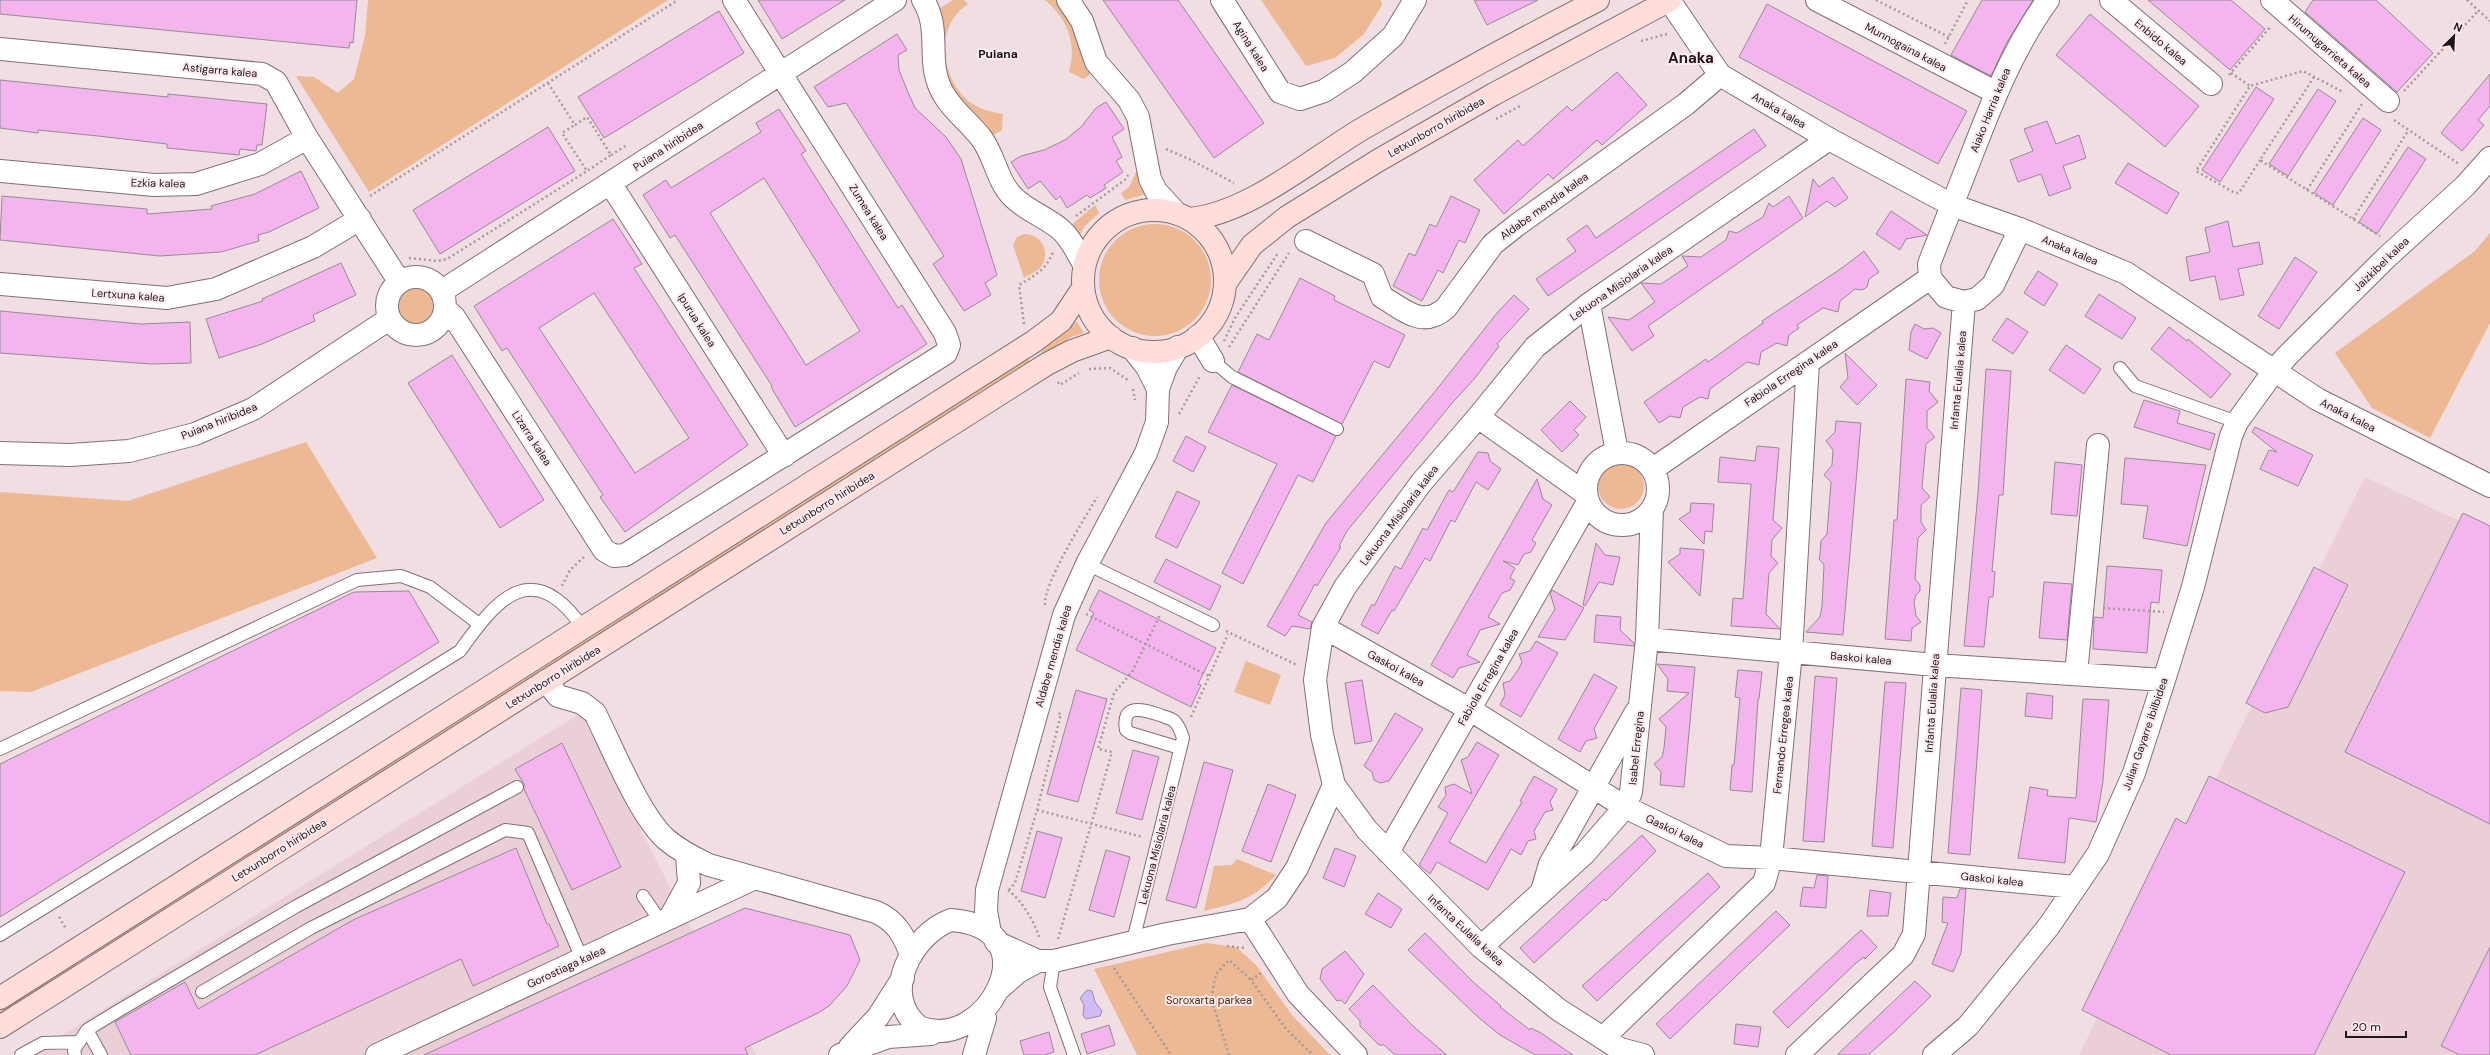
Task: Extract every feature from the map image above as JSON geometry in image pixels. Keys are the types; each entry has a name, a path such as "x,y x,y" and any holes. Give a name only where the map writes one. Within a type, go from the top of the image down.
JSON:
{"main road":[{"path":"1182,216 1206,232 1215,244 1222,258 1225,284 1220,308 1214,319 1198,336 1178,347 1155,352 1132,348 1111,337 1095,321 1085,300 1083,288 1084,264 1093,244 1107,227 1126,215 1147,210 1182,216 1206,218 1238,207 1360,131 1474,64 1598,0"},
{"name":"Letxunborro hiribidea","path":"1225,284 1237,264 1252,245 1287,217 1379,160 1494,94 1670,0"},
{"path":"0,998 1051,330 1070,311 1083,288"},
{"name":"Letxunborro hiribidea","path":"0,1027 1047,364 1072,351 1111,337"}],"street":[{"name":"Zumea kalea","path":"734,0 945,333 949,345 946,353 784,456"},
{"name":"Puiana hiribidea","path":"443,300 610,183 896,0"},
{"path":"1068,0 1082,21 1096,62 1129,100 1138,117 1150,179 1165,203 1182,216"},
{"name":"Agina kalea","path":"1222,0 1280,92 1300,99 1324,91 1353,72 1393,36 1415,0"},
{"name":"Anaka kalea","path":"1670,0 1720,75 1829,139 1952,204 2020,229 2126,273 2317,399 2490,486"},
{"name":"Munnogaina kalea","path":"1817,0 1936,63 1995,92"},
{"name":"Aiako Harria kalea","path":"1952,204 1995,92 2020,43 2048,0"},
{"name":"Enbido kalea","path":"2111,0 2211,84"},
{"name":"Hirumugarrieta kalea","path":"2272,0 2389,110"},
{"path":"922,3 934,30 933,68 943,95 951,107 982,139 1002,183 1012,196 1036,215 1061,230 1084,264"},
{"name":"Astigarra kalea","path":"0,49 262,74 276,82 307,138 399,281"},
{"name":"Aldabe mendia kalea","path":"1300,244 1373,274 1382,297 1422,319 1437,316 1446,308 1493,244 1517,225 1686,104 1720,75"},
{"name":"Ezkia kalea","path":"0,171 154,185 196,184 260,164 307,138"},
{"name":"Lekuona Misiolaria kalea","path":"1334,785 1322,735 1315,680 1323,627 1345,587 1421,483 1478,417 1535,347 1589,304 1829,139"},
{"name":"Jaizkibel kalea","path":"2274,371 2288,355 2382,262 2475,176 2490,158"},
{"name":"Ipurua kalea","path":"610,183 784,456"},
{"path":"1952,204 1929,264 1930,278 1955,300 1977,299 1993,285 2020,229"},
{"name":"Lertxuna kalea","path":"0,284 167,298 216,289 313,247 356,213"},
{"path":"418,276 427,279 443,300 437,326 421,335 402,332 389,319 386,311 388,294 399,281 418,276"},
{"name":"Fabiola Erregina kalea","path":"1653,469 1930,278"},
{"name":"Lizarra kalea","path":"443,300 604,550 614,556 625,555 784,456"},
{"name":"Infanta Eulalia kalea","path":"1797,1055 1903,955 1914,934 1935,665 1955,300"},
{"path":"1589,304 1617,452"},
{"name":"Puiana hiribidea","path":"0,453 70,454 129,452 195,434 253,409 389,319"},
{"path":"1198,336 1215,363"},
{"name":"Aldabe mendia kalea","path":"993,937 986,911 999,891 1038,709 1068,605 1087,564 1153,438 1157,422 1158,389 1168,362 1178,347"},
{"name":"Aldabe mendia kalea","path":"1132,348 1147,367 1158,389"},
{"name":"Fernando Erregea kalea","path":"1603,1038 1764,883 1771,858 1791,652 1808,362"},
{"name":"Julian Gayarre ibilbidea","path":"1934,1055 1968,1026 2049,926 2098,854 2134,773 2164,680 2193,587 2231,436 2237,422 2274,371"},
{"path":"1478,417 1587,498 1597,516 1610,523 1628,525 1641,520 1652,510 1658,496 1658,484 1653,469 1638,456 1617,452 1600,459 1593,466 1586,479 1587,498"},
{"path":"2076,674 2098,445"},
{"name":"Fabiola Erregina kalea","path":"1388,852 1587,498"},
{"name":"Isabel Erregina","path":"1481,947 1585,853 1625,807 1631,792 1647,639 1652,510"},
{"name":"Gaskoi kalea","path":"1323,627 1469,709 1625,807 1726,856 1771,858 2075,887"},
{"name":"Baskoi kalea","path":"1647,639 1935,665 2164,680"},
{"path":"546,681 558,696 582,703 595,713 649,820 666,839 686,855 709,865 884,916 901,931 911,955"},
{"path":"1542,891 1550,864 1640,704"},
{"path":"843,1054 878,1017 902,978 911,955 926,934 938,925 951,920 975,924 993,937 1048,952 1133,941 1250,919 1277,898 1297,868 1334,785"},
{"name":"Infanta Eulalia kalea","path":"1334,785 1367,830 1481,947 1559,1010 1620,1049 1643,1055"},
{"path":"666,920 689,883 686,855"},
{"name":"Gorostiaga kalea","path":"377,1055 755,878"},
{"name":"Aldabe mendia kalea","path":"951,920 999,891"},
{"path":"1250,919 1265,967 1298,994 1356,1055"},
{"path":"974,1055 986,1018 1001,987 1004,961 993,937"},
{"path":"1001,987 1018,972 1048,952"},
{"path":"902,978 902,1001 907,1014 918,1026 936,1036 958,1055"},
{"path":"843,1054 888,1037 936,1036 955,1038 967,1034 986,1018"}],"lane":[{"path":"1215,363 1232,378 1336,428"},
{"path":"2120,368 2135,386 2237,422"},
{"path":"1087,564 1213,624"},
{"path":"0,749 357,580 401,576 430,587 478,624"},
{"path":"0,935 460,650 490,610 511,593 536,590 557,597 583,628"},
{"name":"Lekuona Misiolaria kalea","path":"1133,941 1181,743"},
{"path":"75,1055 74,1050 87,1030 295,907 517,787"},
{"path":"202,992 311,928 505,830 528,833 582,959"},
{"path":"643,896 666,920"},
{"path":"1048,952 1050,987 1074,1055"},
{"path":"87,1030 101,1055"},
{"path":"21,1055 42,1043 79,1042"}],"path":[{"path":"356,213 548,83 678,0"},
{"path":"1876,0 1949,37"},
{"path":"1936,63 1968,0"},
{"path":"2467,0 2490,22"},
{"path":"2389,110 2478,11"},
{"path":"2250,86 2231,73 2273,24"},
{"path":"1638,42 1688,28"},
{"path":"2314,77 2239,193 2235,193 2196,170 2250,86 2302,71 2314,77 2349,95"},
{"path":"548,83 575,125"},
{"path":"2356,99 2389,110 2408,131 2475,176"},
{"path":"2306,190 2364,102"},
{"path":"1490,122 1525,103"},
{"path":"387,262 400,255 407,258 436,261 447,259 587,171 611,155 586,117 562,133 587,171"},
{"path":"2353,219 2408,131"},
{"path":"1026,331 1022,320 1019,285 1040,272 1049,263 1054,251 1053,241 1061,230 1083,209 1126,179 1137,157 1145,151 1163,148 1189,158 1225,181 1234,184 1240,182"},
{"path":"2260,160 2384,238"},
{"path":"1176,420 1201,374 1215,363 1300,244"},
{"path":"1215,363 1260,276 1281,248"},
{"path":"1054,376 1060,385 1083,370 1098,367 1110,368 1127,378 1133,388 1135,405"},
{"path":"557,597 570,570 600,543"},
{"path":"1048,952 1091,824 1112,752 1098,749 1114,693 1132,672 1166,602"},
{"path":"1068,605 1209,676"},
{"path":"2083,606 2163,612"},
{"path":"1225,631 1298,665 1297,671"},
{"path":"1181,743 1229,632"},
{"path":"999,891 1009,890 1015,883 1037,810 1061,714 1038,709"},
{"path":"1037,810 1145,838"},
{"path":"1009,890 1024,908 1036,927 1048,952"},
{"path":"999,891 1009,890"},
{"path":"62,922 66,929"},
{"path":"1222,945 1246,948 1250,954"},
{"path":"1229,1055 1211,998 1216,974 1229,960 1251,980 1286,1029 1314,1055"},
{"path":"1112,964 1171,1055"},
{"path":"1251,980 1265,967"}],"shaded area":[{"path":"2365,477 2490,535 2490,1055 2079,1055"},
{"path":"581,713 756,1055 31,1055 104,1009"},
{"path":"1087,990 1092,991 1095,1002 1102,1011 1100,1016 1086,1019 1083,1016 1084,1005 1080,998"}],"green space":[{"path":"368,0 668,0 369,192 296,76 314,77 338,93 354,79 365,36"},
{"path":"953,0 964,0 968,4 957,13 950,24 946,37 945,50 947,63 951,77 957,89 966,99 983,109 1003,114 1002,130 989,138 943,79 941,14 939,9"},
{"path":"1045,0 1058,0 1064,7 1093,72 1084,79 1069,72 1072,52 1069,33 1060,15"},
{"path":"1261,0 1381,0 1382,5 1364,34 1335,58 1306,66"},
{"path":"1138,168 1147,192 1143,195 1125,200 1121,193 1129,187"},
{"path":"1095,205 1099,213 1085,226 1078,237 1069,227"},
{"path":"1155,224 1177,228 1195,240 1207,258 1211,280 1207,302 1195,320 1177,332 1155,336 1133,332 1115,320 1103,302 1099,280 1103,258 1115,240 1133,228"},
{"path":"2490,233 2490,323 2430,438 2372,408 2335,353 2475,251"},
{"path":"1024,234 1036,237 1040,241 1045,251 1045,256 1040,268 1024,278 1013,245 1017,237"},
{"path":"416,288 429,293 434,306 429,319 416,324 403,319 398,306 403,293"},
{"path":"1076,321 1084,333 1071,337 1044,356 1039,348 1067,331"},
{"path":"1026,355 1032,365 96,959 90,950"},
{"path":"306,442 377,558 31,692 0,691 0,492 128,501"},
{"path":"1616,463 1626,463 1634,467 1640,473 1644,481 1644,491 1640,499 1634,505 1626,509 1616,509 1608,505 1602,499 1598,491 1598,481 1602,473 1608,467"},
{"path":"1246,661 1281,675 1270,705 1234,692"},
{"path":"1237,859 1276,875 1259,890 1235,903 1204,911 1214,866 1232,865"},
{"name":"Soroxarta parkea","path":"1206,943 1236,947 1256,965 1292,1015 1330,1055 1137,1055 1094,969"},
{"path":"75,961 79,968 0,1018 0,1008"}],"building":[{"path":"0,0 357,0 353,43 350,42 349,48 0,14"},
{"path":"758,0 845,0 782,39"},
{"path":"1103,0 1178,0 1264,123 1214,158"},
{"path":"1474,0 1538,0 1487,25"},
{"path":"1982,0 2033,0 2007,42 1991,76 1951,55"},
{"path":"2148,0 2231,0 2265,29 2230,70"},
{"path":"2313,0 2376,0 2433,53 2397,92 2305,12"},
{"path":"1767,4 1967,111 1938,164 1739,57"},
{"path":"719,11 744,53 604,138 578,97"},
{"path":"2090,14 2199,106 2165,147 2056,55"},
{"path":"897,34 907,50 898,55 899,70 907,90 915,108 946,137 961,159 997,275 985,283 991,295 964,311 933,264 944,256 846,103 828,107 814,87"},
{"path":"1617,72 1647,105 1602,145 1597,140 1553,179 1548,174 1504,214 1474,180 1518,140 1523,146 1567,106 1572,111"},
{"path":"2490,74 2490,106 2478,120 2484,125 2462,151 2441,133"},
{"path":"0,80 168,97 168,94 267,104 262,145 257,145 256,151 240,149 239,155 167,148 167,144 98,136 38,130 38,133 0,128"},
{"path":"2256,87 2274,99 2220,182 2202,170"},
{"path":"2318,89 2336,101 2288,176 2269,164"},
{"path":"1106,102 1124,129 1112,137 1122,157 1116,161 1123,172 1104,185 1106,188 1090,198 1087,195 1067,208 1060,196 1056,200 1040,181 1028,189 1011,162 1021,156 1044,150 1065,140 1081,127 1096,108"},
{"path":"779,109 806,151 801,154 898,308 902,305 927,344 795,427 771,387 772,386 675,235 670,238 643,195 666,180 671,188 761,132 756,123","holes":["764,178 860,331 806,365 710,213"]},
{"path":"2363,118 2381,130 2333,205 2314,193"},
{"path":"2047,121 2056,144 2079,135 2086,158 2063,166 2071,188 2049,196 2041,174 2018,182 2010,160 2033,151 2024,129"},
{"path":"548,127 575,171 440,254 413,210"},
{"path":"1754,129 1766,146 1548,296 1536,279 1576,251 1567,239 1587,225 1596,238"},
{"path":"2408,147 2426,159 2377,234 2359,222"},
{"path":"2128,163 2179,193 2167,214 2115,183"},
{"path":"301,171 319,208 269,232 258,235 259,241 221,252 160,256 0,240 2,196 147,209 147,214 212,209 211,206 255,194"},
{"path":"1833,177 1848,198 1835,207 1827,201 1805,217 1813,179 1819,187"},
{"path":"1451,196 1480,210 1465,243 1459,240 1443,273 1438,270 1422,301 1393,286 1409,253 1415,256 1430,224 1436,227"},
{"path":"1789,196 1803,218 1648,326 1654,336 1632,351 1608,317 1629,320 1655,302 1641,283 1661,284 1688,266 1682,256 1701,257 1726,240 1729,231 1737,233 1763,217 1769,203 1773,207"},
{"path":"1891,211 1927,235 1906,239 1900,250 1876,234"},
{"path":"613,219 642,264 634,268 748,445 625,532 600,497 603,495 507,348 502,351 474,306","holes":["594,293 689,438 635,473 539,328"]},
{"path":"2228,221 2233,247 2259,242 2263,264 2238,269 2244,295 2220,300 2215,276 2190,281 2186,257 2210,252 2205,228"},
{"path":"1864,251 1879,272 1869,279 1867,287 1862,290 1855,289 1840,301 1838,312 1823,308 1797,325 1799,328 1789,335 1787,346 1777,343 1761,352 1759,365 1747,362 1710,389 1708,399 1700,397 1683,407 1680,418 1670,416 1659,423 1644,402 1706,359 1708,362 1763,323 1762,321 1842,268"},
{"path":"2295,257 2317,272 2279,329 2258,316"},
{"path":"341,263 356,295 313,315 315,321 262,344 219,358 206,319 263,301 262,299"},
{"path":"2038,271 2058,284 2044,306 2024,293"},
{"path":"1300,278 1335,296 1334,300 1405,335 1389,368 1374,361 1342,424 1238,372 1257,334 1269,340"},
{"path":"2099,294 2136,318 2122,339 2085,316"},
{"path":"1514,295 1529,309 1497,344 1499,346 1475,378 1453,402 1347,531 1339,546 1341,547 1317,586 1315,584 1298,615 1312,622 1310,629 1292,626 1285,636 1267,626 1326,523 1437,389 1497,313"},
{"path":"0,311 141,324 190,322 191,363 151,364 0,353"},
{"path":"2007,318 2028,332 2013,354 1992,340"},
{"path":"1915,324 1924,329 1933,328 1941,333 1927,359 1909,350 1911,332"},
{"path":"2169,327 2187,341 2188,339 2231,374 2211,398 2151,349"},
{"path":"2066,345 2101,369 2084,394 2049,370"},
{"path":"1845,353 1877,385 1857,405 1840,387 1848,378"},
{"path":"452,355 544,500 500,528 408,383"},
{"path":"1986,369 2011,371 2003,495 1999,495 1992,571 1995,572 1993,597 1989,597 1984,647 1964,646 1978,493"},
{"path":"1906,379 1930,382 1929,391 1938,402 1927,411 1927,428 1935,437 1926,444 1922,488 1930,497 1921,505 1921,522 1926,530 1918,538 1915,579 1920,585 1920,591 1916,595 1914,602 1916,616 1921,622 1912,628 1911,641 1885,639 1894,520 1897,520"},
{"path":"1232,385 1336,436 1313,482 1298,475 1243,584 1222,573 1277,464 1208,432"},
{"path":"2144,400 2180,411 2177,423 2215,434 2210,450 2134,427"},
{"path":"1570,401 1586,417 1574,430 1579,435 1562,452 1541,430"},
{"path":"1836,421 1861,423 1843,635 1806,632 1820,617 1822,606 1824,565 1819,559 1821,541 1827,534 1831,482 1824,475 1832,465 1833,450 1826,441 1835,432"},
{"path":"2255,427 2313,455 2298,486 2260,469 2269,450 2277,452 2252,432"},
{"path":"1186,436 1206,447 1193,472 1173,461"},
{"path":"1757,446 1779,448 1773,520 1782,528 1772,540 1771,556 1778,563 1769,573 1766,614 1780,629 1731,626 1733,598 1743,599 1751,484 1718,482 1720,457 1755,461"},
{"path":"1478,452 1488,453 1490,461 1501,469 1488,490 1476,482 1455,522 1451,520 1430,561 1425,558 1394,611 1392,610 1378,634 1361,625 1372,604 1374,606 1395,566 1401,569 1423,528 1427,530 1449,490 1453,492"},
{"path":"2125,458 2206,465 2187,546 2143,538 2148,506 2121,504"},
{"path":"2055,462 2082,465 2077,516 2051,514"},
{"path":"1537,479 1543,499 1552,505 1532,540 1536,543 1531,552 1524,554 1518,565 1503,561 1515,568 1510,578 1515,581 1510,590 1502,593 1488,617 1500,624 1480,630 1467,655 1480,662 1459,668 1453,678 1431,665"},
{"path":"1177,491 1200,502 1177,548 1155,537"},
{"path":"1691,503 1714,504 1712,532 1705,531 1704,544 1679,519 1690,512"},
{"path":"2463,513 2490,526 2490,824 2345,752"},
{"path":"1596,543 1605,555 1620,557 1613,585 1599,582 1585,606 1583,605"},
{"path":"1680,548 1704,550 1700,596 1668,562 1680,554"},
{"path":"1166,559 1221,586 1210,610 1154,582"},
{"path":"2107,566 2162,570 2159,603 2151,602 2147,653 2093,649 2094,617 2103,618"},
{"path":"2314,567 2348,585 2288,707 2265,713 2246,703"},
{"path":"2044,582 2072,584 2067,640 2039,638"},
{"path":"1099,590 1216,648 1198,684 1201,685 1191,707 1076,650 1094,613 1089,610"},
{"path":"1552,590 1584,608 1565,640 1538,637 1555,609 1550,593"},
{"path":"409,591 439,642 0,917 0,764 354,592"},
{"path":"1596,615 1621,617 1620,630 1634,643 1634,646 1594,642"},
{"path":"1536,641 1558,653 1521,717 1500,705 1505,695 1503,683 1510,681 1518,670 1522,662 1519,654 1530,651"},
{"path":"1657,664 1695,667 1684,787 1660,785 1661,772 1654,764 1662,757 1664,748 1666,727 1659,719 1689,693 1667,691 1668,679"},
{"path":"1738,670 1762,672 1758,699 1752,792 1730,790 1732,765 1734,765 1740,698 1735,697"},
{"path":"1594,674 1617,687 1594,729 1597,738 1586,741 1580,752 1558,739"},
{"path":"1815,676 1837,678 1824,842 1803,841"},
{"path":"1362,680 1372,741 1355,744 1345,683"},
{"path":"1885,682 1906,683 1893,848 1872,846"},
{"path":"1961,688 1982,690 1970,855 1948,853"},
{"path":"1076,690 1107,699 1078,802 1047,794"},
{"path":"2027,693 2053,696 2052,719 2025,716"},
{"path":"2083,699 2109,700 2103,781 2096,822 2069,818 2065,863 2018,858 2030,787 2048,790 2047,796 2076,798"},
{"path":"1395,713 1423,729 1389,781 1380,783 1374,780 1372,772 1364,766"},
{"path":"1477,742 1499,755 1449,842 1486,863 1522,802 1520,801 1534,776 1557,789 1550,802 1553,810 1545,812 1534,831 1536,839 1528,841 1521,855 1511,849 1488,890 1437,862 1430,874 1419,865 1448,813 1438,807 1446,795 1445,787 1454,784 1472,794 1461,760 1468,757"},
{"path":"562,743 621,867 572,890 524,789 524,784 515,769"},
{"path":"1133,750 1159,757 1142,820 1116,813"},
{"path":"1204,762 1233,770 1196,908 1166,900"},
{"path":"2209,776 2405,872 2314,1055 2171,1055 2082,1010 2176,818 2186,824"},
{"path":"1268,784 1296,795 1271,862 1242,851"},
{"path":"1037,831 1062,838 1045,898 1021,891"},
{"path":"1642,835 1656,851 1606,901 1604,899 1534,963 1520,948"},
{"path":"516,848 547,924 549,924 559,946 473,986 461,959 255,1055 131,1055 115,1022 185,982 198,1009 353,920"},
{"path":"1335,848 1356,856 1344,887 1323,878"},
{"path":"1106,850 1130,857 1114,917 1089,910"},
{"path":"1708,873 1720,887 1597,1001 1582,986"},
{"path":"1817,875 1828,876 1826,908 1800,906 1803,887 1814,888"},
{"path":"1960,889 1966,889 1961,953 1953,972 1932,964 1948,923 1942,922 1943,897 1957,898"},
{"path":"1870,890 1891,893 1888,916 1867,916"},
{"path":"1378,893 1402,909 1391,928 1365,914"},
{"path":"745,908 850,935 860,960 847,986 829,1006 818,1013 745,1048 748,1055 424,1055"},
{"path":"1776,911 1790,925 1670,1039 1656,1024"},
{"path":"1861,930 1877,947 1865,959 1864,957 1856,963 1788,1028 1773,1012"},
{"path":"1425,933 1473,982 1501,1006 1500,1007 1530,1030 1531,1028 1541,1033 1573,1055 1535,1055 1500,1035 1479,1018 1408,950"},
{"path":"2490,947 2490,1055 2460,1055 2441,1046"},
{"path":"1345,951 1364,974 1345,1004 1341,1000 1337,1001 1320,979 1322,969"},
{"path":"1915,981 1931,996 1894,1032 1868,1055 1837,1055"},
{"path":"1373,985 1414,1027 1447,1055 1395,1055 1384,1045 1379,1045 1360,1026 1360,1021 1349,1009"},
{"path":"1736,1024 1761,1027 1758,1047 1734,1044"},
{"path":"1109,1025 1115,1045 1087,1054 1081,1034"},
{"path":"1049,1032 1054,1052 1044,1055 1024,1055 1020,1041"}],"district":[{"name":"Puiana","path":"998,54"},
{"name":"Anaka","path":"1691,58"}]}
